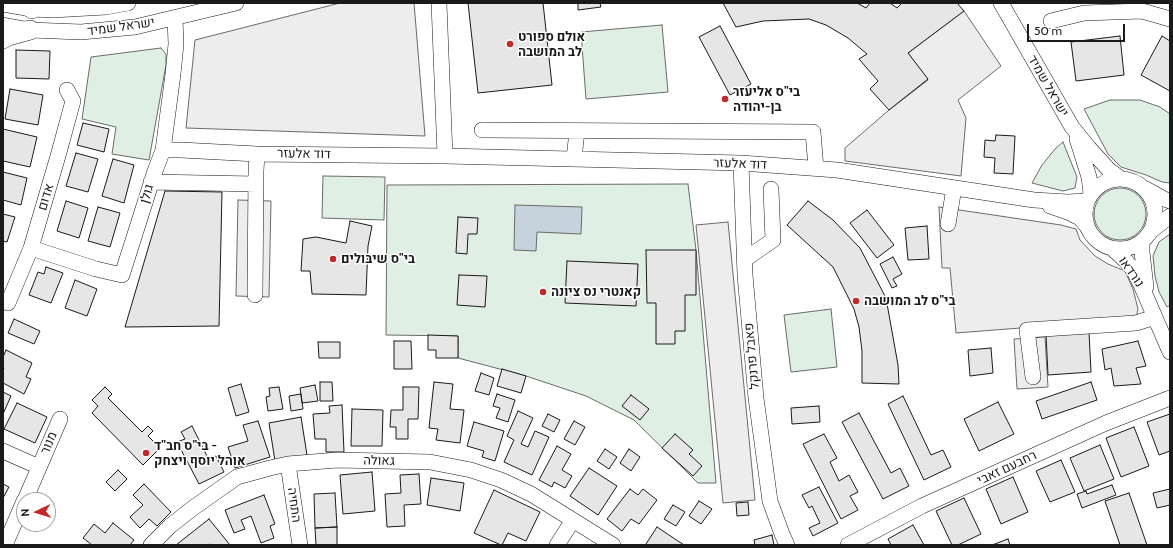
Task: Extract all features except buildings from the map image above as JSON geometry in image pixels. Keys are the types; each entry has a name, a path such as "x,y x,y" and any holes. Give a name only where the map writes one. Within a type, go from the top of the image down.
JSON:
{"main road":[{"path":"3,39 8,36 30,30"}],"street":[{"name":"ישראל שמיד","path":"3,4 52,10 98,7 128,3"},
{"name":"ישראל שמיד","path":"3,25 30,30 82,32 135,27 236,3"},
{"path":"439,3 445,156"},
{"name":"ישראל שמיד","path":"1000,3 1072,127 1109,170 1120,178"},
{"path":"1051,21 1082,8 1143,7 1170,20"},
{"name":"גולן","path":"31,248 96,269 122,275 151,182 163,150 176,44 175,18"},
{"name":"אדום","path":"8,303 31,248 58,156 73,101 67,90"},
{"name":"ישראל שמיד","path":"1072,127 1089,177 1089,197"},
{"path":"482,130 813,132 816,168"},
{"path":"574,159 577,131"},
{"name":"דוד אלעזר","path":"163,150 258,154 445,156 740,163 837,170 1034,200 1068,202 1089,197"},
{"path":"255,295 256,184 258,154"},
{"name":"פאבל פרנקל","path":"740,163 744,260 756,398 770,501 787,545"},
{"path":"1170,201 1155,195 1131,180 1120,178 1109,180 1099,185 1089,197 1084,213 1086,225 1092,236 1101,244 1113,249 1133,247 1170,216"},
{"path":"151,182 256,184"},
{"path":"1142,186 1153,202 1155,212 1155,216 1147,236"},
{"path":"948,224 954,188"},
{"path":"744,260 773,240 771,189"},
{"name":"דוד אלעזר","path":"1034,200 1070,213 1080,218 1086,225"},
{"name":"נורדאו","path":"1147,236 1143,266 1148,298"},
{"name":"נורדאו","path":"1113,249 1134,271 1148,298 1170,352"},
{"path":"1033,377 1027,330 1136,323 1155,317"},
{"name":"רחבעם זאבי","path":"848,545 922,506 1106,423 1170,398"},
{"name":"מנור","path":"28,492 60,419"},
{"name":"מנור","path":"3,451 39,467"},
{"name":"גאולה","path":"151,545 180,518 237,477 288,464 337,460 430,462 471,470 501,480 531,494 613,545"},
{"name":"התחיה","path":"288,464 300,545"},
{"name":"מנור","path":"5,545 16,520"},
{"path":"557,545 573,520"}],"green space":[{"path":"662,25 668,92 586,99 581,32"},
{"path":"161,48 166,54 166,65 149,160 112,154 116,127 82,119 91,57"},
{"path":"1110,100 1140,100 1160,107 1170,114 1170,183 1162,182 1121,167 1108,154 1084,109"},
{"path":"1063,142 1077,177 1075,188 1063,191 1032,183 1042,165"},
{"path":"323,176 385,177 384,220 322,218"},
{"name":"קאנטרי נס ציונה","path":"688,184 696,250 716,483 698,483 634,420 586,396 526,376 458,358 458,336 386,335 387,185"},
{"path":"1120,188 1130,190 1138,196 1144,204 1146,214 1144,224 1138,232 1130,238 1120,240 1110,238 1102,232 1096,224 1094,214 1096,204 1102,196 1110,190"},
{"path":"1170,234 1170,305 1167,307 1159,292 1155,276 1153,256 1159,242"},
{"path":"831,309 837,367 791,372 784,315"}],"shaded area":[{"path":"340,3 414,3 425,136 186,128 195,40"},
{"path":"964,11 1001,66 958,100 966,118 961,176 845,161 845,148 889,110 928,80 908,53"},
{"path":"238,200 271,201 269,297 236,296"},
{"path":"515,205 582,207 581,234 537,232 536,251 514,250"},
{"path":"939,207 1061,225 1076,229 1080,240 1095,256 1108,264 1125,271 1133,289 1138,309 1136,319 956,333 950,268 942,268"},
{"path":"728,222 755,500 723,503 696,225"},
{"path":"1045,337 1048,387 1017,389 1014,339"}],"place":[{"name":"אולם ספורט לב המושבה","path":"510,44"},
{"name":"בי\"ס אליעזר בן-יהודה","path":"725,99"},
{"name":"בי\"ס שיבולים","path":"333,259"},
{"name":"קאנטרי נס ציונה","path":"543,292"},
{"name":"בי\"ס לב המושבה","path":"856,301"},
{"name":"בי\"ס חב\"ד - אוהל יוסף ויצחק","path":"146,453"}]}
